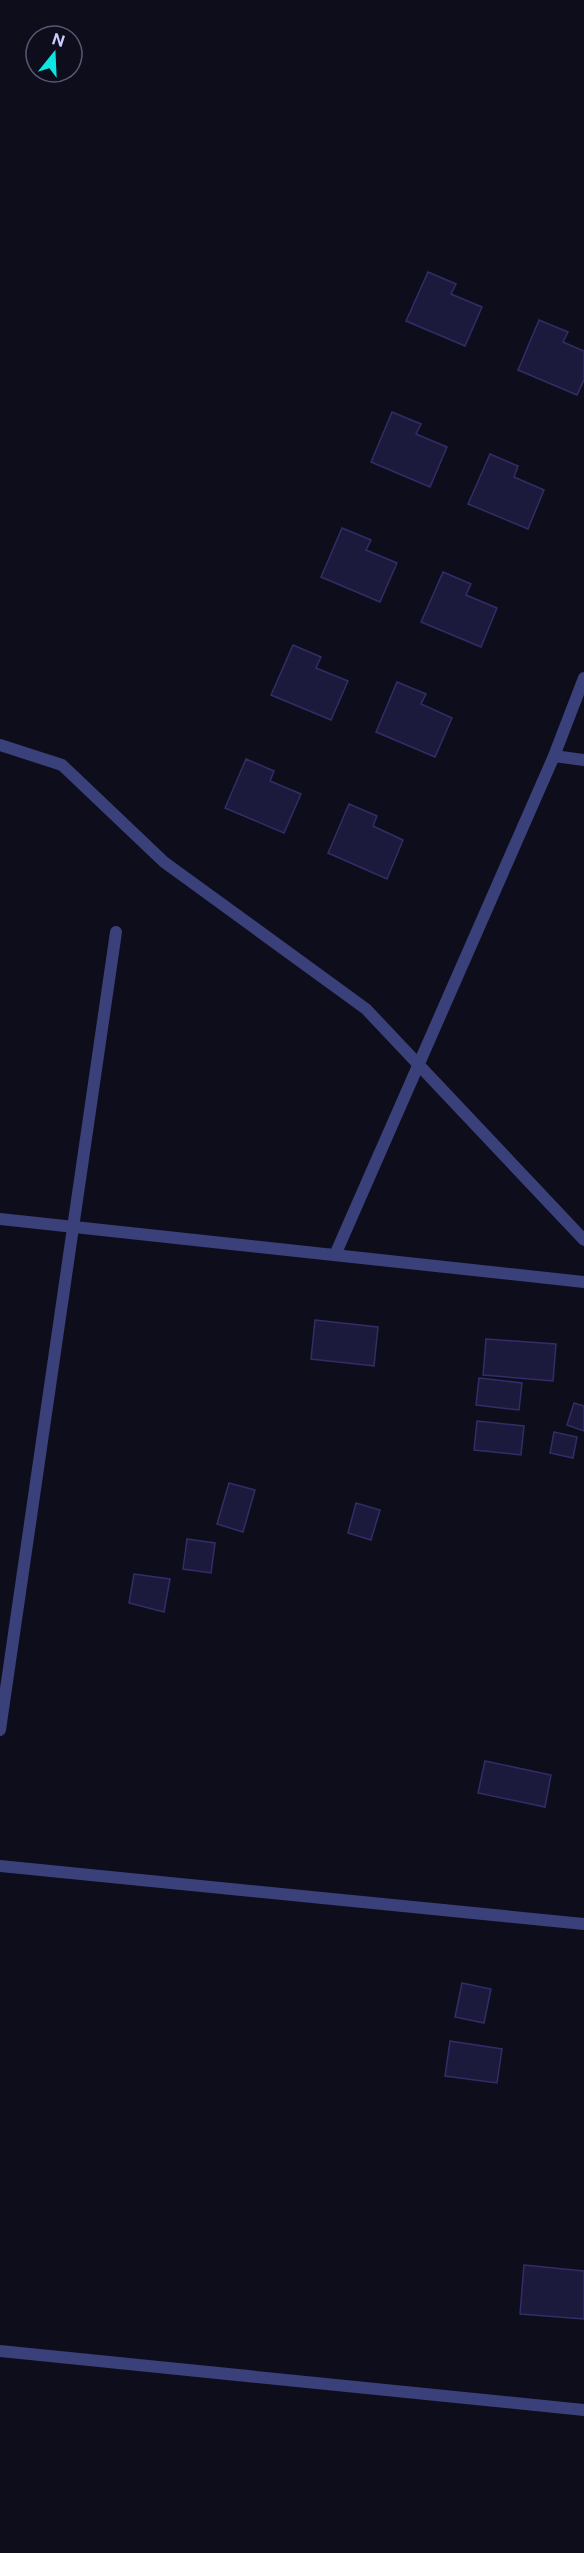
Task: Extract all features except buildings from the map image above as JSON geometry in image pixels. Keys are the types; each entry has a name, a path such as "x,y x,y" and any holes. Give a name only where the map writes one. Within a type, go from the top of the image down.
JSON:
{"street":[{"path":"335,1255 554,756 584,678"},
{"path":"0,745 62,765 164,862 366,1009 584,1239"},
{"path":"554,756 584,760"},
{"path":"0,1730 116,932"},
{"path":"0,1219 584,1282"},
{"path":"0,1866 584,1924"},
{"path":"0,2351 584,2410"}]}
